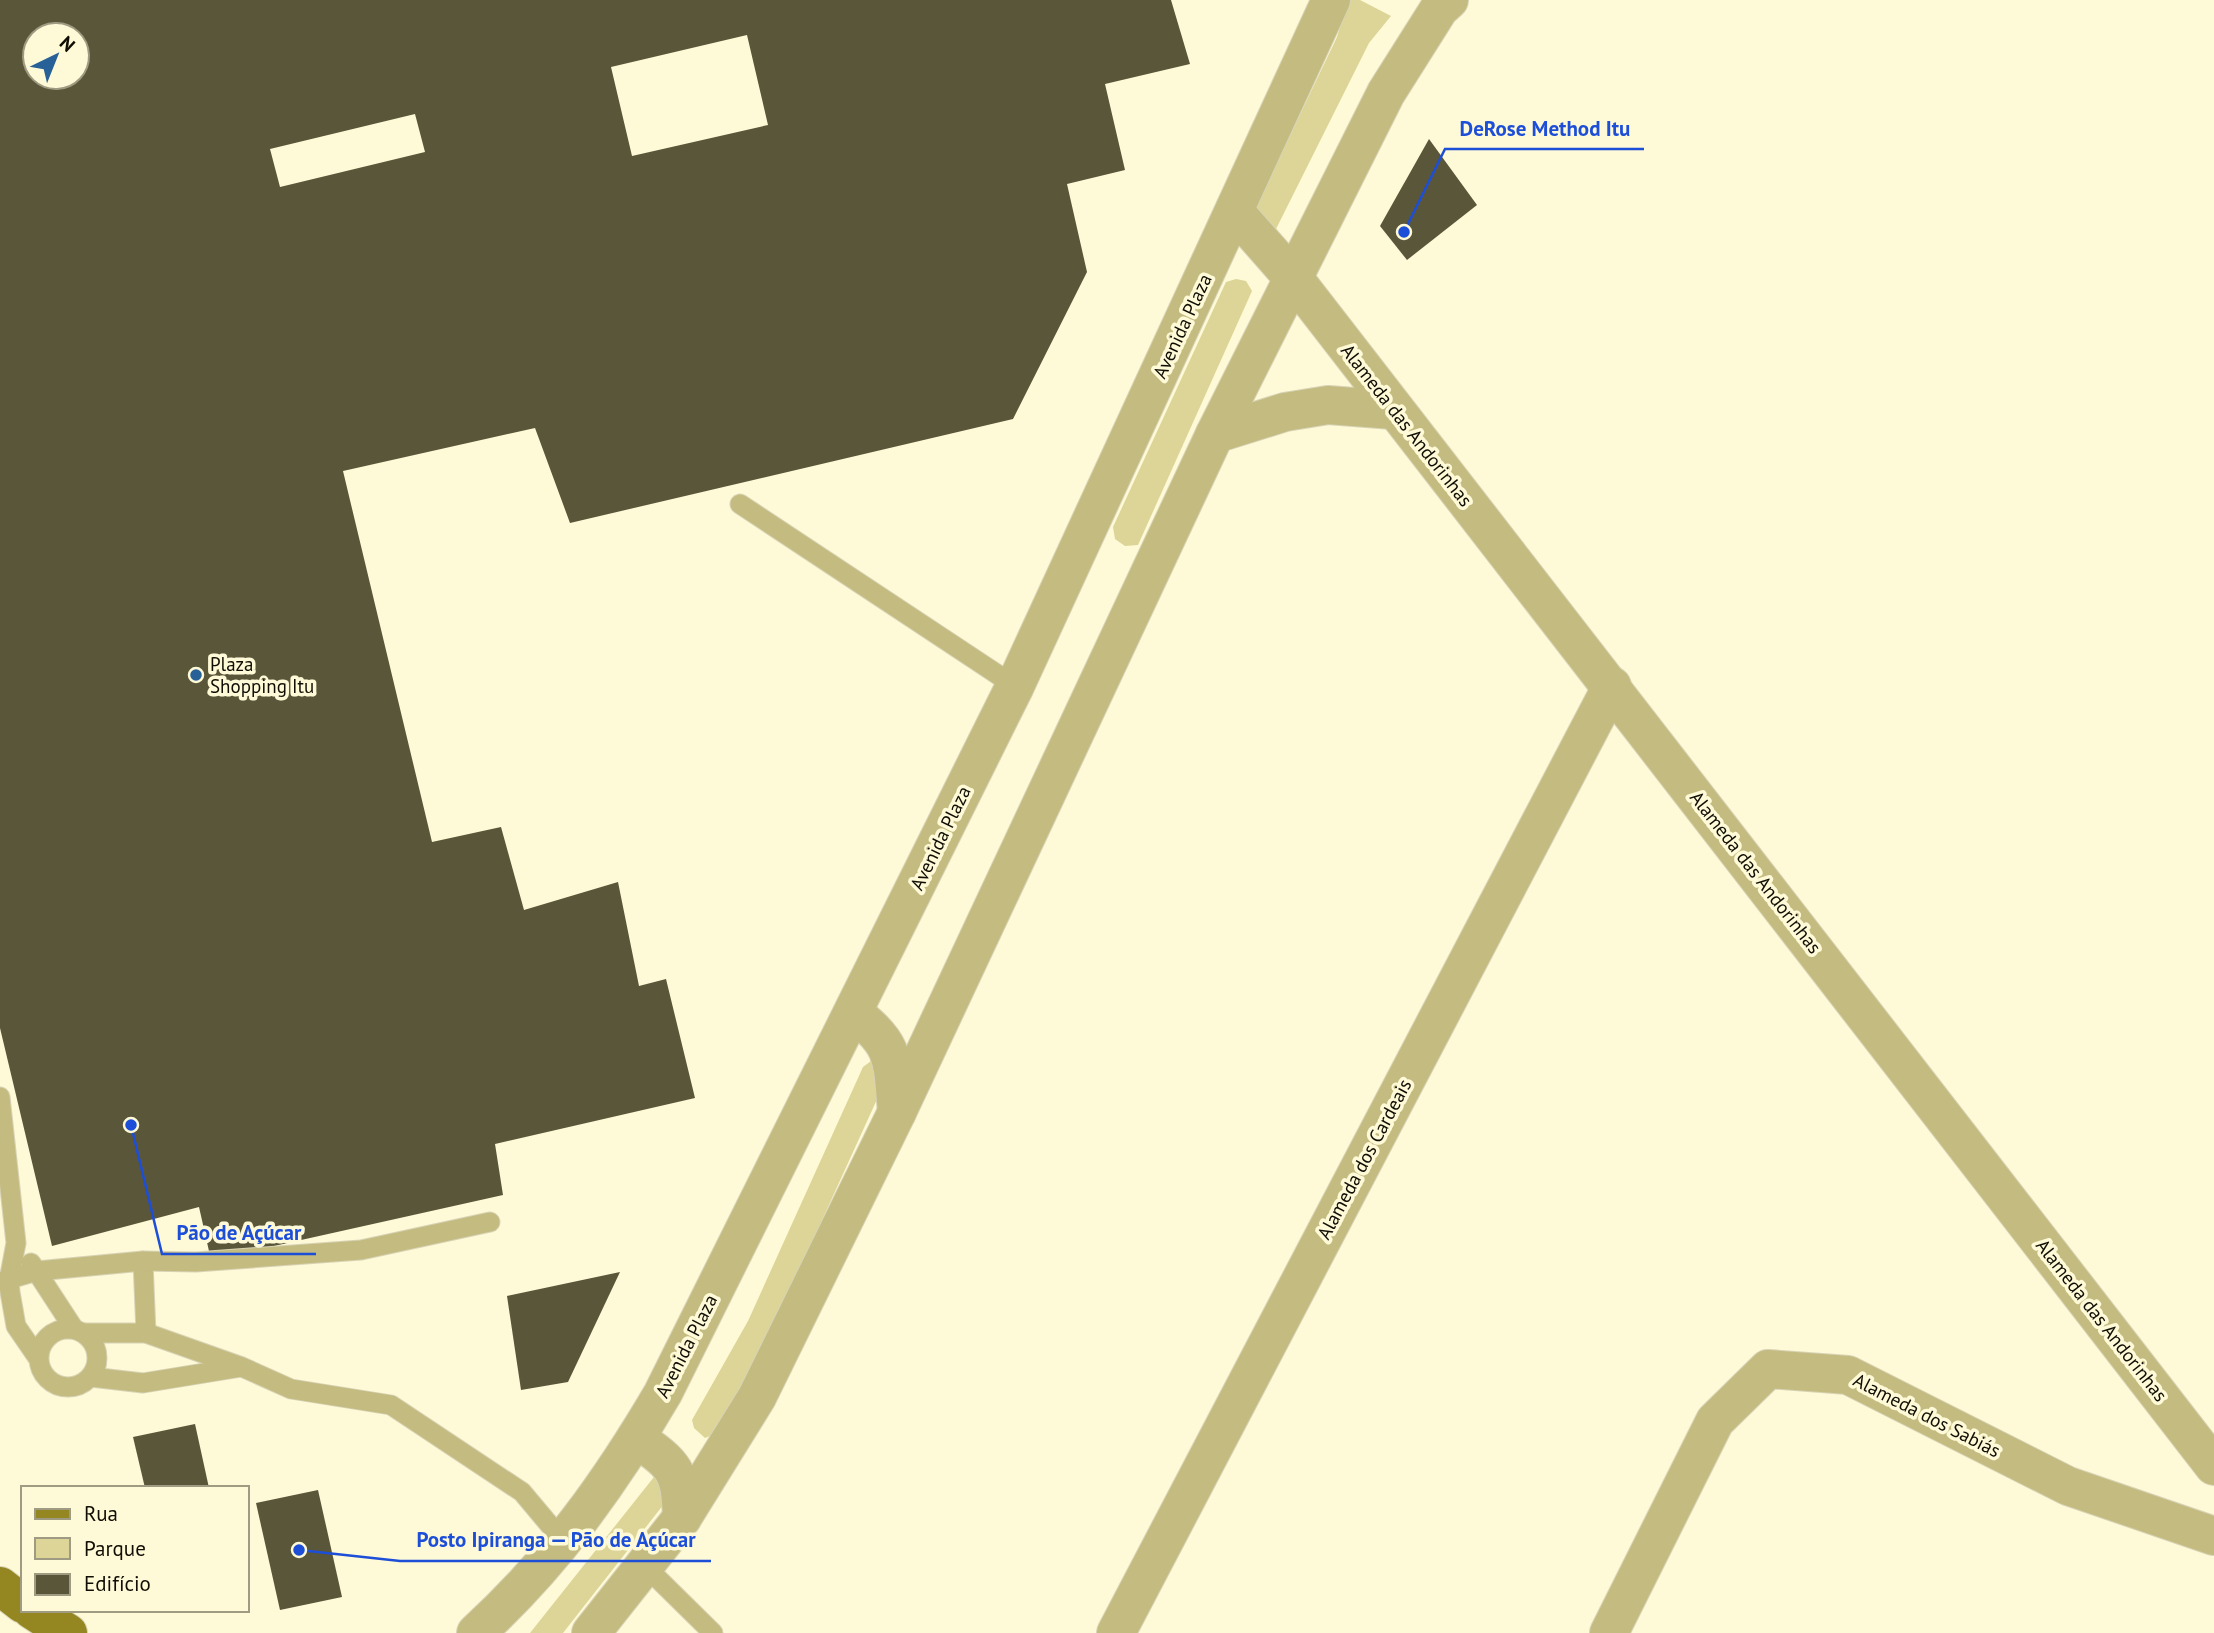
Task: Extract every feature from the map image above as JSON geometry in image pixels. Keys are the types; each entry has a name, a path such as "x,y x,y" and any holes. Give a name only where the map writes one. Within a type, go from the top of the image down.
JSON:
{"main road":[{"path":"0,1586 21,1602"},
{"path":"35,1612 68,1633"}],"street":[{"name":"Avenida Plaza","path":"476,1633 522,1591 564,1542 636,1438 692,1336 1015,686 1331,0"},
{"path":"591,1633 682,1518 757,1397 897,1112 1215,434 1295,280 1386,93 1439,9 1449,0"},
{"name":"Alameda das Andorinhas","path":"1235,212 1295,280 1393,410 1612,686 2214,1466"},
{"path":"1215,434 1285,412 1328,405 1393,410"},
{"name":"Alameda dos Cardeais","path":"1116,1633 1612,686"},
{"path":"852,1013 876,1030 889,1048 897,1112"},
{"name":"Alameda dos Sabiás","path":"1609,1633 1715,1421 1768,1369 1847,1375 2068,1486 2214,1536"},
{"path":"636,1438 664,1458 681,1483 682,1518"}],"lane":[{"path":"740,504 1015,686"},
{"path":"0,1097 16,1243 4,1281 16,1326 38,1358 47,1380 61,1387 78,1386 91,1377 97,1358 96,1349 79,1331 16,1243"},
{"path":"4,1281 37,1270 143,1261 207,1262 361,1250 490,1222"},
{"path":"143,1261 146,1333"},
{"path":"38,1358 46,1338 64,1329 146,1333 242,1367 291,1389 391,1405 522,1492 564,1542"},
{"path":"91,1377 143,1384 242,1367"},
{"path":"645,1566 713,1633"}],"green space":[{"path":"1348,0 1360,0 1391,16 1369,43 1272,237 1255,209 1337,37"},
{"path":"1236,279 1246,281 1252,291 1138,545 1125,546 1115,539 1113,527 1226,282"},
{"path":"875,1058 884,1084 771,1332 715,1434 705,1438 694,1428 692,1420 748,1321 863,1067"},
{"path":"654,1477 671,1495 563,1633 530,1633"}],"building":[{"name":"Plaza Shopping Itu","path":"0,0 1171,0 1190,64 1105,84 1125,170 1067,184 1087,272 1013,419 570,523 535,428 343,471 432,842 501,827 524,910 618,882 639,986 666,979 695,1098 495,1144 503,1195 211,1260 199,1207 52,1246 0,1028","holes":["747,35 768,125 632,156 611,67","415,114 425,152 280,187 270,149"]},
{"path":"1429,139 1477,205 1407,260 1380,226"},
{"path":"620,1272 568,1382 521,1390 507,1296"},
{"path":"195,1424 209,1486 145,1486 133,1437"},
{"path":"318,1490 342,1597 280,1610 256,1503"}],"place":[{"name":"DeRose Method Itu","path":"1404,232"},
{"name":"Plaza Shopping Itu","path":"196,675"},
{"name":"Pão de Açúcar","path":"131,1125"},
{"name":"Posto Ipiranga — Pão de Açúcar","path":"299,1550"}]}
